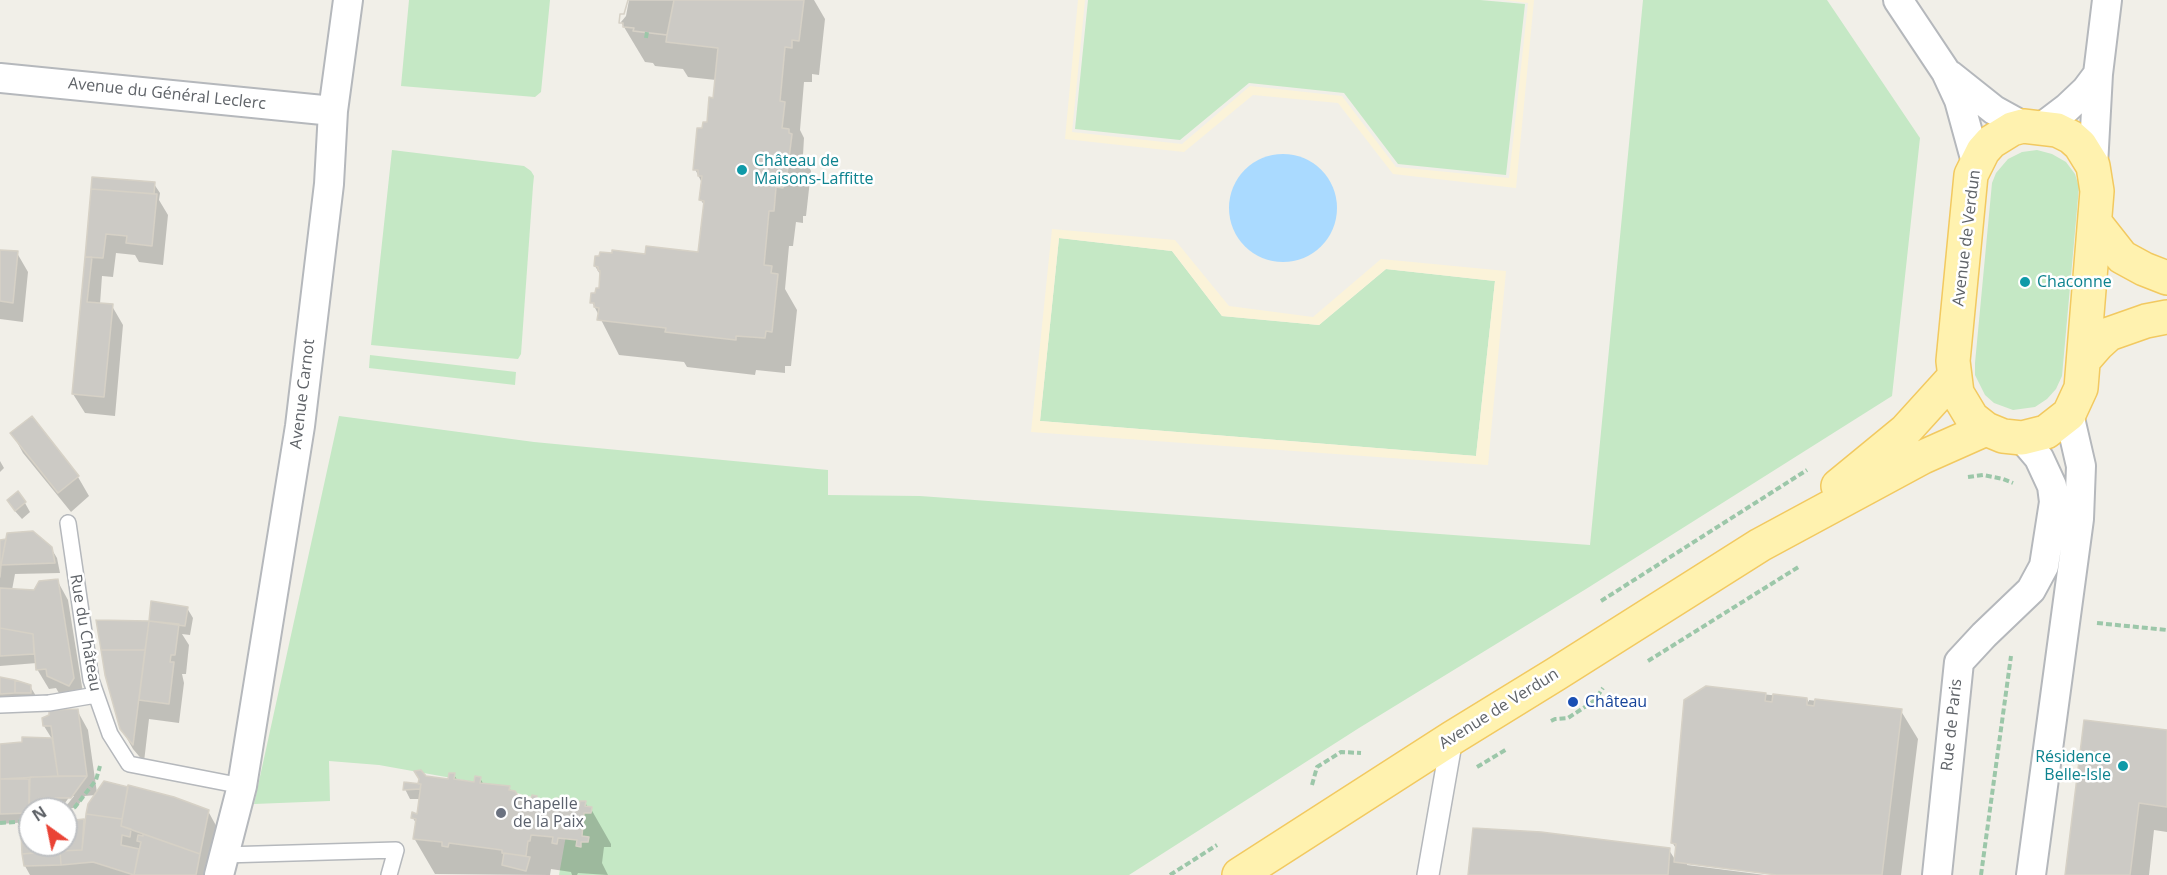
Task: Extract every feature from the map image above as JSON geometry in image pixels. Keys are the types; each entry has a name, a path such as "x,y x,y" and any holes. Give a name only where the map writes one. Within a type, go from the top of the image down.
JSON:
{"main road":[{"name":"Avenue de Verdun","path":"2022,438 2003,436 1986,429 1972,418 1957,393 1953,361 1971,175 1976,162 1991,142 2012,129 2033,126"},
{"path":"2022,438 2046,432 2068,414 2081,388 2096,225 2097,191 2093,166 2080,145 2057,130 2033,126"},
{"path":"2096,225 2122,257 2167,278"},
{"path":"2084,360 2109,334 2146,321 2167,317"},
{"name":"Avenue de Verdun","path":"1760,545 1855,473 1905,431 1954,377"},
{"name":"Avenue de Verdun","path":"1239,875 1760,545 1923,457 1986,429"}],"street":[{"name":"Avenue Carnot","path":"222,865 242,786 300,426 329,184 333,111 348,0"},
{"path":"1898,0 1946,72 1959,100 1976,162"},
{"path":"2093,166 2098,74 2107,0"},
{"path":"1946,72 1994,110 2033,126 2067,108 2086,90 2098,74"},
{"name":"Avenue du Général Leclerc","path":"0,78 333,111"},
{"path":"2031,875 2079,519 2081,466 2068,414"},
{"name":"Rue de Paris","path":"1937,875 1959,662 2016,615 2044,566 2054,502 2052,486 2039,458 2022,438"},
{"path":"1428,875 1452,738"}],"lane":[{"name":"Rue du Château","path":"68,523 91,680 110,734 129,764 242,786"},
{"path":"0,705 49,703 96,695"},
{"path":"222,865 396,850 389,875"}],"path":[{"path":"646,38 647,33"},
{"path":"1592,606 1814,465"},
{"path":"1964,477 1983,475 2003,478 2016,485"},
{"path":"1981,875 2016,615"},
{"path":"2066,620 2167,630"},
{"path":"78,803 96,780 110,734"},
{"path":"1312,785 1317,767 1341,752 1360,754 1371,747"},
{"path":"0,823 18,822"},
{"path":"1170,875 1221,843"}],"green space":[{"path":"409,0 550,0 541,92 535,97 401,86"},
{"path":"1088,0 1480,0 1525,4 1506,175 1398,164 1344,93 1249,83 1180,140 1075,129"},
{"path":"1643,0 1827,0 1920,138 1892,396 1586,589 1359,728 1129,875 559,875 571,807 474,782 379,765 329,761 330,801 254,804 339,416 534,442 828,470 828,495 920,496 1590,545"},
{"path":"392,150 524,166 531,171 534,176 521,354 518,359 371,345"},
{"path":"2037,150 2052,154 2066,162 2075,174 2079,187 2062,376 2056,389 2047,399 2035,407 2013,410 1994,403 1985,395 1975,375 1975,363 1992,183 1996,173 2008,159 2022,152"},
{"path":"1059,238 1172,251 1222,316 1319,325 1386,269 1495,281 1476,456 1040,421"},
{"path":"370,355 516,372 515,385 369,368"}],"sand":[{"path":"1078,0 1085,0 1072,132 1182,144 1250,86 1342,96 1396,167 1509,178 1528,3 1503,0 1534,0 1516,188 1393,174 1338,103 1253,95 1184,152 1065,139"},
{"path":"1052,229 1175,240 1229,306 1313,317 1381,259 1506,271 1488,465 1031,432","holes":["1059,238 1172,251 1222,316 1319,325 1386,269 1495,281 1476,456 1040,421"]}],"water":[{"path":"1283,154 1304,158 1321,170 1333,187 1337,208 1333,229 1321,246 1304,258 1283,262 1262,258 1245,246 1233,229 1229,208 1233,187 1245,170 1262,158"}],"building":[{"name":"Château de Maisons-Laffitte","path":"628,0 804,0 799,41 792,40 792,48 785,47 780,101 785,102 782,128 789,129 789,133 792,134 786,182 784,181 783,188 776,187 774,211 769,211 764,265 772,266 771,273 778,274 772,332 766,331 765,338 736,336 736,340 665,332 666,328 597,320 599,308 594,307 594,303 590,303 591,293 595,293 596,288 599,288 600,271 594,266 595,256 599,256 600,252 612,253 612,250 645,254 646,246 698,252 704,201 699,200 702,176 698,176 698,170 693,170 697,128 702,128 703,122 707,122 709,97 713,98 718,48 666,42 667,35 633,31 634,28 623,27 623,23 619,23 620,14 624,14"},
{"path":"628,0 674,0 667,35 633,31 634,28 623,27 623,23 619,23 620,14 624,14"},
{"path":"92,177 155,182 154,194 91,189"},
{"path":"91,189 157,194 152,246 126,243 127,236 106,234 103,258 85,257"},
{"path":"0,250 18,251 13,303 0,301"},
{"path":"85,257 92,257 87,302 113,304 104,397 72,394"},
{"path":"32,416 79,476 58,493 10,433"},
{"path":"18,491 26,502 15,511 7,500"},
{"path":"33,531 52,547 55,563 1,565 7,533"},
{"path":"6,539 1,565 0,577 0,540"},
{"path":"58,579 74,678 69,686 47,676 46,669 36,670 33,634 0,628 0,588 34,590 39,581"},
{"path":"151,601 188,607 185,626 149,621"},
{"path":"96,620 149,621 145,650 101,650"},
{"path":"149,621 179,624 175,655 171,655 170,662 174,662 169,704 139,700"},
{"path":"0,628 33,634 34,654 0,656"},
{"path":"101,650 145,650 133,745 120,729 105,675"},
{"path":"0,677 15,680 15,693 0,694"},
{"path":"15,680 31,685 31,693 15,693"},
{"path":"1706,686 1766,693 1765,701 1772,702 1773,694 1807,698 1807,705 1814,706 1815,699 1902,709 1882,875 1777,875 1674,862 1676,844 1671,843 1684,700"},
{"path":"78,709 87,776 58,776 51,726 43,726 42,718 49,715 49,710"},
{"name":"Résidence Belle-Isle","path":"2084,720 2167,730 2167,807 2139,803 2130,875 2065,875"},
{"path":"22,737 52,738 58,776 0,779 0,744 22,742"},
{"name":"Chapelle de la Paix","path":"421,770 426,776 448,779 449,773 455,773 454,779 474,782 475,776 481,777 480,783 510,786 509,790 515,791 517,799 531,800 532,795 537,796 536,801 555,803 556,798 561,799 561,804 579,806 580,801 586,801 585,806 592,807 591,813 584,813 582,836 589,837 588,842 581,842 581,847 576,846 577,840 558,838 557,844 552,843 553,837 531,835 526,856 502,853 502,850 449,843 448,847 442,846 442,842 413,839 416,819 411,818 412,812 417,814 421,784 418,784 419,779 414,771"},
{"path":"87,776 72,797 29,797 30,777"},
{"path":"0,779 29,779 29,797 18,797 18,813 0,814"},
{"path":"104,781 128,787 122,819 86,814 88,804"},
{"path":"404,782 421,784 420,789 403,790"},
{"path":"128,785 174,797 209,810 200,854 121,826"},
{"path":"86,814 122,819 121,826 131,829 130,837 122,835 121,845 139,849 134,875 93,862 61,865 60,857 78,857 78,850 82,850"},
{"path":"84,819 82,850 78,850 78,820"},
{"path":"1473,828 1541,832 1670,848 1668,875 1468,875"},
{"path":"143,834 200,854 196,875 134,875 141,842 137,841 138,835 143,836"},
{"path":"504,853 530,857 526,871 502,865"},
{"path":"22,857 60,857 61,865 24,866"}],"place":[{"name":"Château de Maisons-Laffitte","path":"742,170"},
{"name":"Chaconne","path":"2025,282"},
{"name":"Château","path":"1573,702"},
{"name":"Résidence Belle-Isle","path":"2123,766"},
{"name":"Chapelle de la Paix","path":"501,813"}]}
